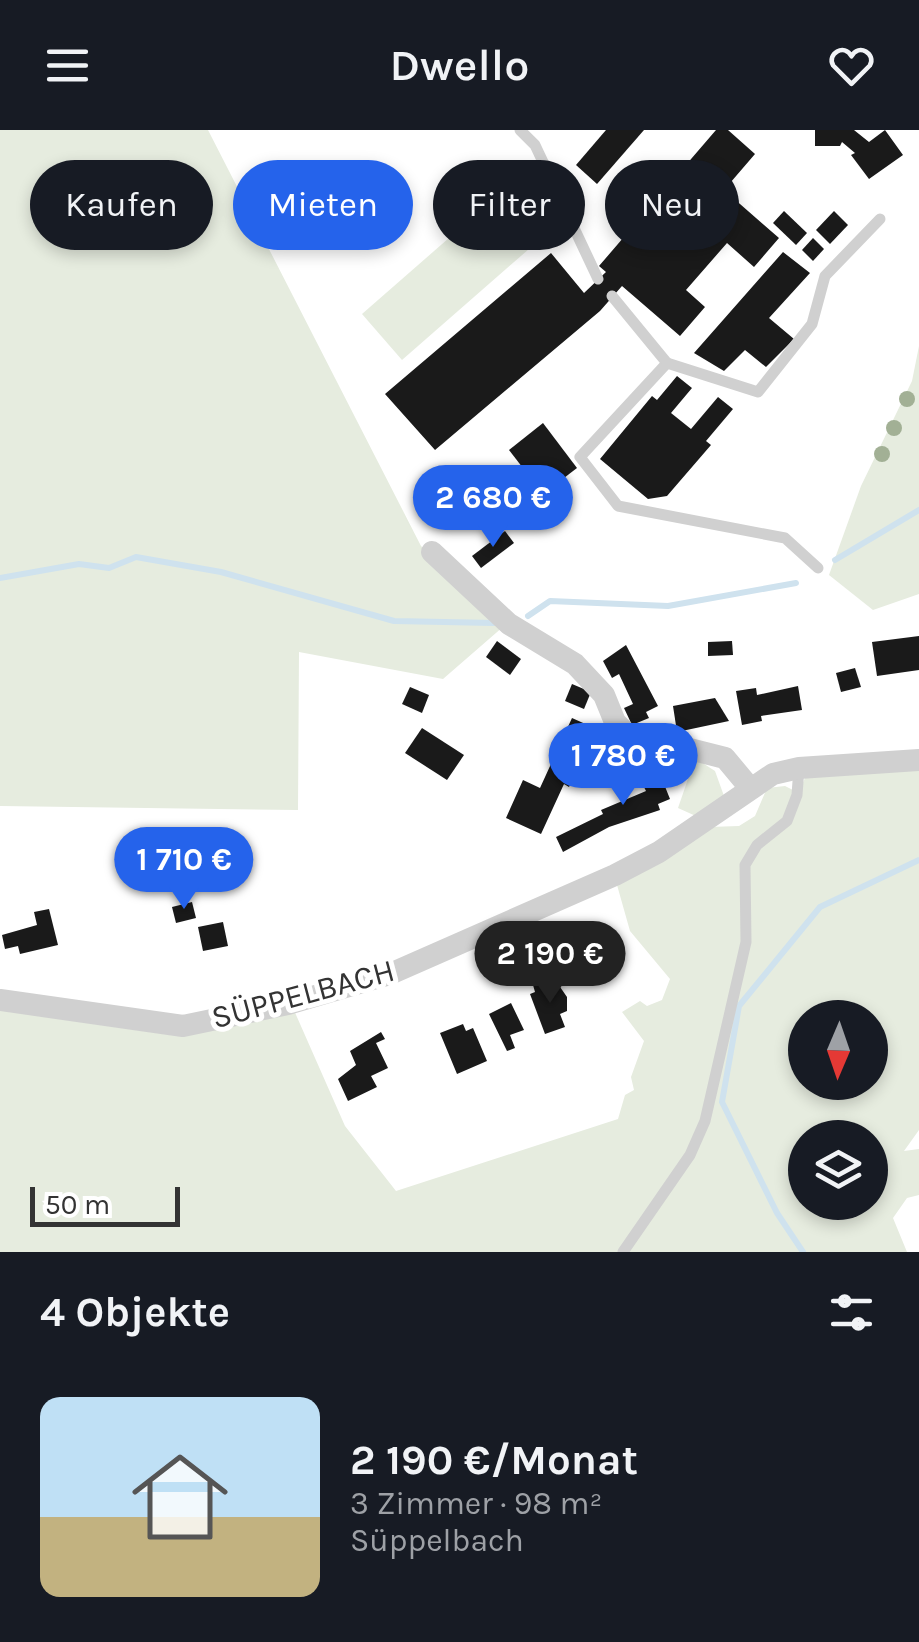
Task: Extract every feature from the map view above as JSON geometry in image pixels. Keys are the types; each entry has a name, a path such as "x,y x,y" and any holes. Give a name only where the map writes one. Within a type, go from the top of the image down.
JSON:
{"street":[{"path":"432,552 509,624 575,664 604,694 614,722 626,733 725,758 750,788"},
{"name":"SÜPPELBACH","path":"0,1000 183,1026 305,999 390,974 615,876 659,852 772,774 798,768 919,760"}],"lane":[{"path":"520,130 541,160"},
{"path":"612,296 667,363 758,392 812,324 824,276 880,220"},
{"path":"583,250 598,280"},
{"path":"667,363 580,457 618,506 786,538 818,568"},
{"path":"624,1252 690,1155 705,1121 746,942 745,865 757,846 787,821 797,795 798,768"}],"shaded area":[{"path":"0,130 208,130 233,179 233,250 269,250 421,546 504,626 443,679 299,652 298,810 0,806"},
{"path":"435,250 528,250 402,360 362,314"},
{"path":"919,346 919,594 873,610 829,575 861,486 912,381"},
{"path":"698,760 715,771 724,796 698,817 678,808 689,776 686,764"},
{"path":"919,768 919,1130 904,1151 919,1149 919,1195 907,1198 893,1218 907,1252 0,1252 0,1006 182,1029 293,1008 345,1126 396,1191 618,1119 625,1095 634,1090 631,1077 644,1041 622,1012 640,1001 647,1006 662,1000 670,979 630,931 617,885 709,827 739,826 755,816 767,788 785,786 799,793 806,775"}],"building":[{"path":"606,130 644,130 618,160 605,160 605,175 597,184 585,173 585,160 580,160"},
{"path":"716,130 728,130 755,154 739,173 739,160 690,160"},
{"path":"815,130 854,130 869,142 885,130 903,155 869,179 851,155 855,153 842,142 840,146 815,146"},
{"path":"739,203 779,238 754,267 735,250 739,250"},
{"path":"784,211 807,233 796,245 773,223"},
{"path":"834,211 848,225 830,244 816,230"},
{"path":"813,238 824,249 813,261 802,250"},
{"path":"613,250 721,250 686,290 705,307 680,336 622,286 600,311 435,450 385,394 551,253 584,293 606,272 599,266"},
{"path":"783,252 810,273 769,318 794,339 766,367 745,350 724,371 694,353"},
{"path":"677,376 692,388 671,413 691,429 718,397 733,409 706,441 711,445 667,496 648,499 600,459 652,396 657,400"},
{"path":"543,423 577,468 543,494 509,450"},
{"path":"505,531 514,543 481,568 472,556"},
{"path":"919,636 919,670 877,676 872,642"},
{"path":"497,641 521,659 510,675 486,657"},
{"path":"732,641 733,655 708,656 708,642"},
{"path":"626,645 658,706 646,712 649,718 632,725 624,708 633,704 619,674 612,678 603,661"},
{"path":"855,668 861,687 841,692 836,673"},
{"path":"572,684 591,692 584,709 565,701"},
{"path":"798,686 802,710 761,716 762,721 742,725 736,691 756,688 757,695"},
{"path":"410,687 429,695 422,713 402,704"},
{"path":"715,698 729,721 677,732 673,706"},
{"path":"572,718 601,731 591,752 586,749 569,787 564,784 541,834 506,818 523,780 540,788"},
{"path":"422,728 464,755 447,780 405,753"},
{"path":"654,759 670,799 658,804 660,810 609,827 563,852 556,837 603,814 601,810 646,791 634,767"},
{"path":"192,902 196,918 176,923 172,907"},
{"path":"49,909 58,945 20,954 18,946 5,949 2,935 37,925 34,912"},
{"path":"223,922 228,946 203,951 198,927"},
{"path":"596,927 606,949 577,963 566,942"},
{"path":"526,952 535,977 499,984 492,967"},
{"path":"545,981 548,987 558,984 567,997 567,1011 560,1014 565,1027 545,1034 530,994 535,992 533,985"},
{"path":"511,1003 524,1030 510,1035 515,1048 507,1051 489,1014"},
{"path":"463,1024 466,1031 473,1028 487,1061 457,1074 440,1033"},
{"path":"381,1032 385,1039 376,1043 388,1068 371,1076 377,1087 348,1101 338,1079 356,1065 350,1051"}],"waterway":[{"path":"835,560 919,510"},
{"path":"0,578 79,564 109,568 136,557 221,572 394,621 494,623"},
{"path":"528,616 550,601 668,606 796,583"},
{"path":"803,1252 777,1213 722,1102 739,1006 820,907 919,860"}]}
